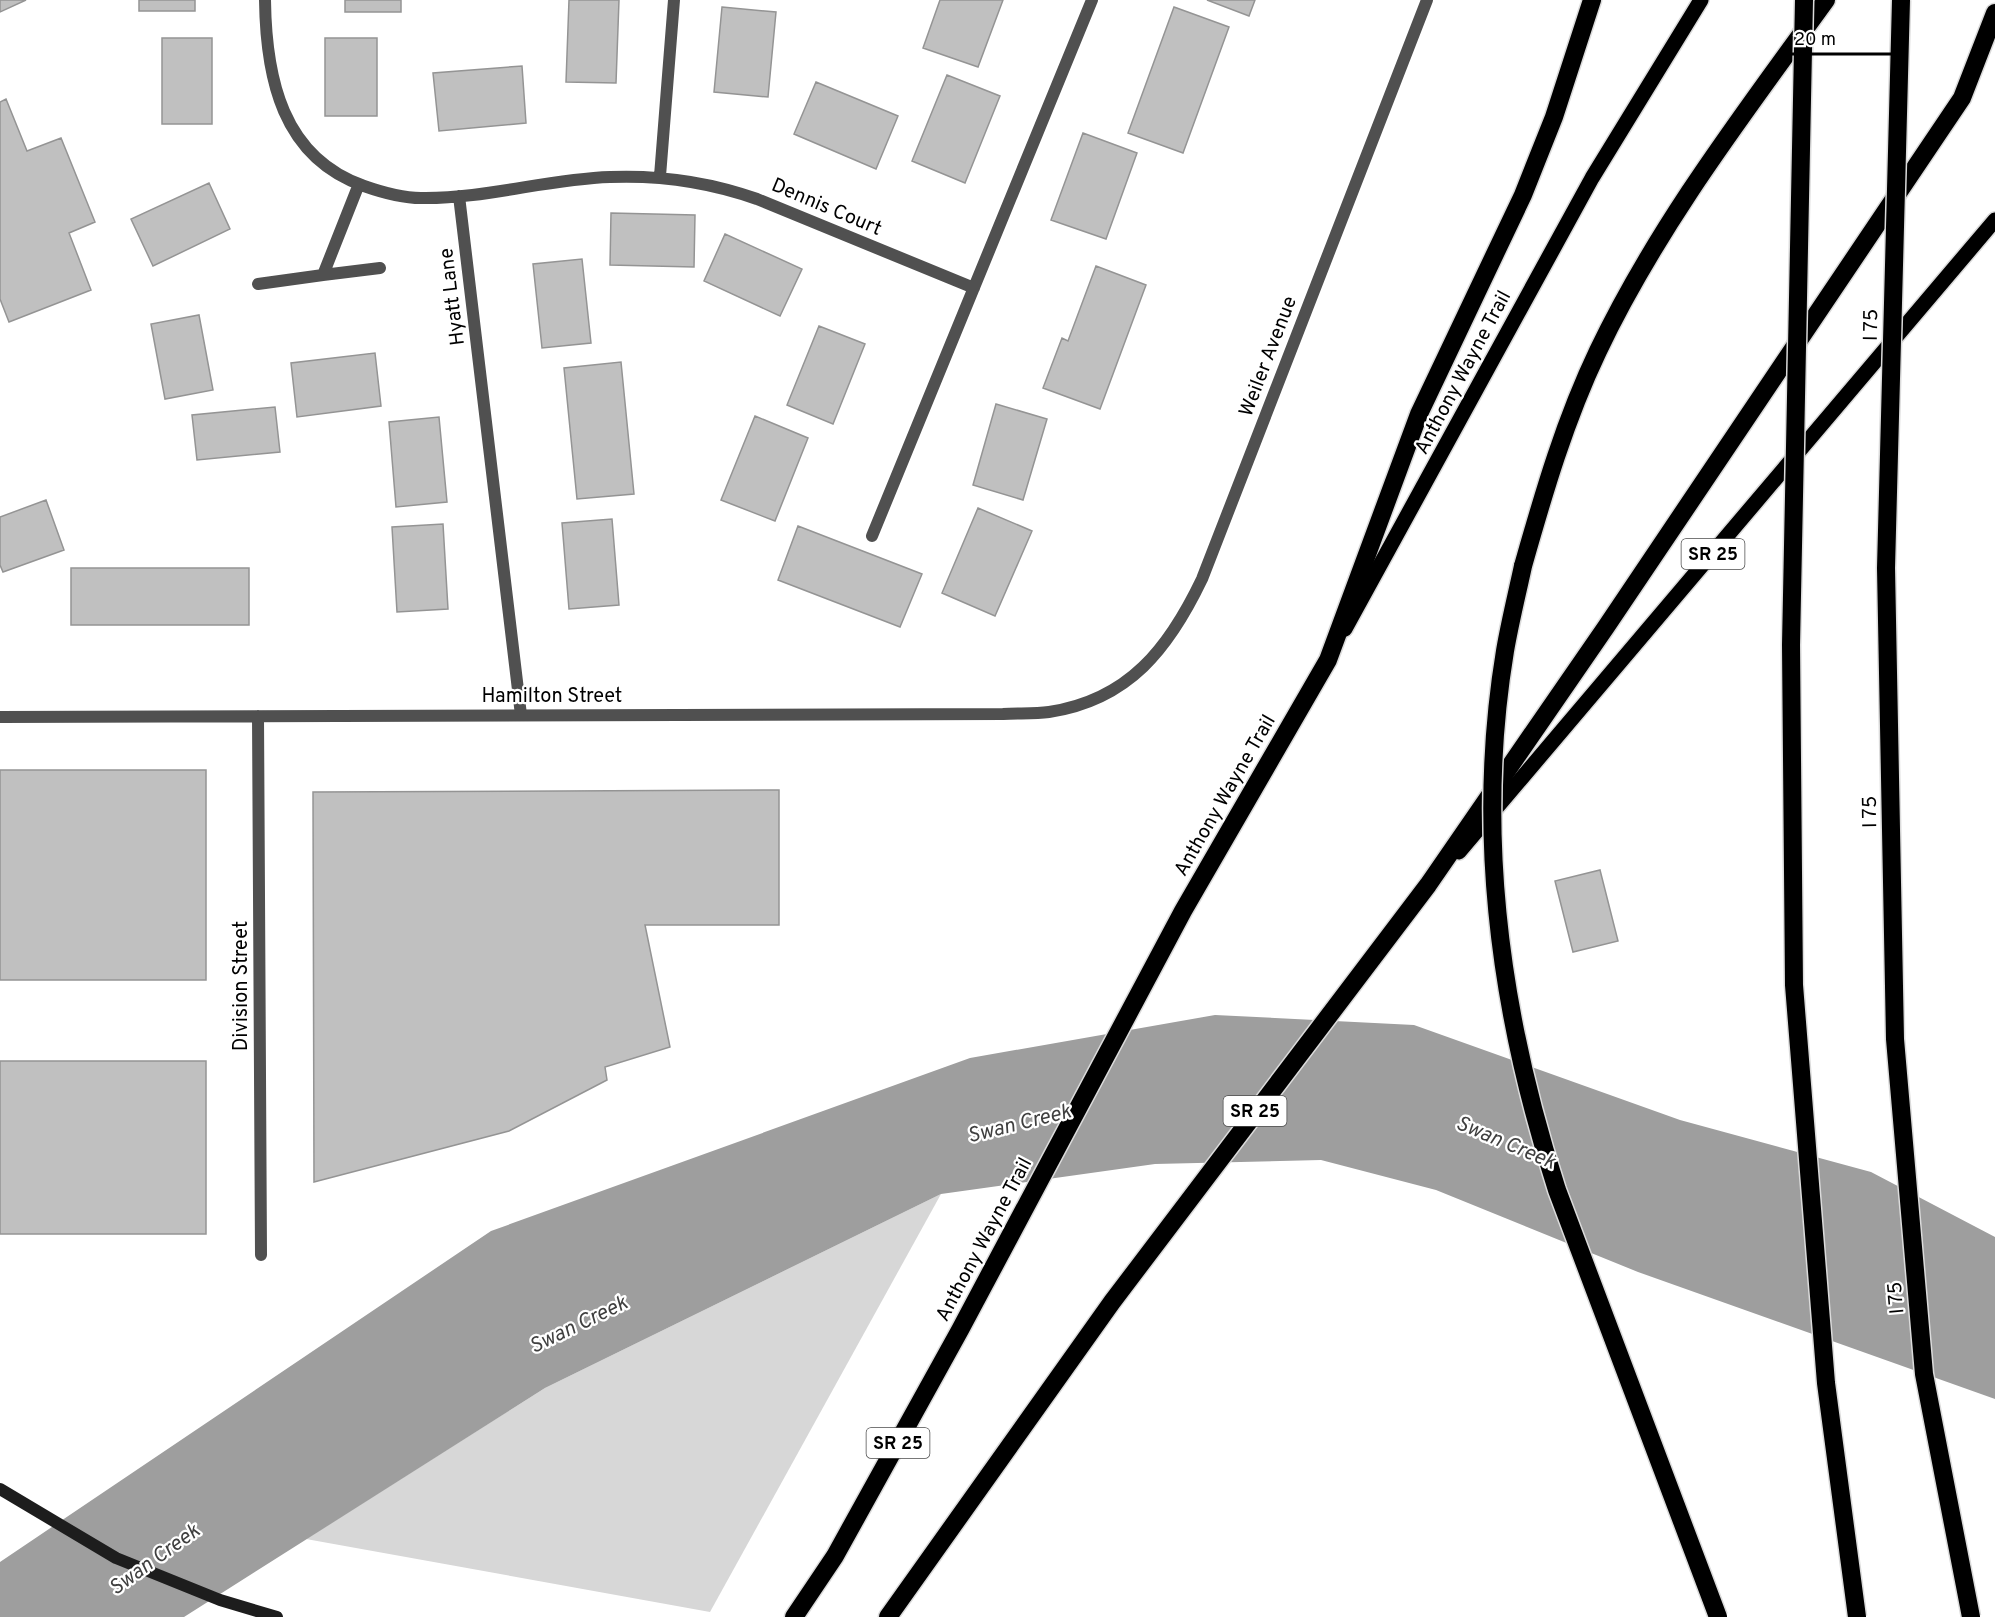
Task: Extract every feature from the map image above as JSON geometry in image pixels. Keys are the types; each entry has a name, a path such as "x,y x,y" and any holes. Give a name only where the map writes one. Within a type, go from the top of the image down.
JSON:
{"highway":[{"path":"1328,660 1419,414 1523,195 1554,117 1592,0"},
{"path":"1804,0 1791,645 1794,985 1826,1383 1857,1617"},
{"path":"1718,1617 1557,1190 1539,1134 1509,1004 1496,898 1494,767 1505,651 1523,566 1551,467 1576,400 1626,298 1685,200 1826,0"},
{"name":"I 75","path":"1901,0 1886,568 1895,1040 1924,1374 1971,1617"},
{"path":"1428,885 1606,627 1962,98 1995,13"},
{"name":"Anthony Wayne Trail","path":"794,1617 835,1556 960,1330 1182,910 1328,660"},
{"name":"SR 25","path":"888,1617 1112,1302 1428,885"}],"main road":[{"name":"Anthony Wayne Trail","path":"1328,660 1391,549 1592,178 1701,0"},
{"name":"SR 25","path":"1428,885 1525,776 1995,220"},
{"path":"0,1489 116,1558 220,1600 278,1617"}],"street":[{"path":"265,0 269,59 278,96 289,124 310,153 338,175 379,191 419,199 459,196"},
{"path":"660,176 674,0"},
{"path":"872,536 1092,0"},
{"name":"Weiler Avenue","path":"1102,695 1129,681 1167,642 1184,617 1202,579 1427,0"},
{"name":"Dennis Court","path":"459,196 589,178 660,176 729,189 758,199 974,288"},
{"path":"323,275 359,184"},
{"name":"Hyatt Lane","path":"459,196 521,715"},
{"path":"258,284 380,268"},
{"name":"Hamilton Street","path":"0,717 1003,714 1049,712 1102,695"},
{"name":"Division Street","path":"258,716 261,1255"}],"shaded area":[{"path":"941,1194 710,1612 306,1539 545,1388"}],"water":[{"name":"Swan Creek","path":"1215,1015 1414,1025 1680,1120 1871,1172 1995,1237 1995,1399 1638,1272 1436,1190 1321,1160 1155,1164 941,1194 545,1388 184,1617 0,1617 0,1562 491,1231 970,1058"}],"building":[{"path":"0,0 26,0 0,12"},
{"path":"139,0 195,0 195,11 139,11"},
{"path":"345,0 401,0 401,12 345,12"},
{"path":"569,0 619,0 616,83 566,82"},
{"path":"940,0 1003,0 978,67 923,48"},
{"path":"1207,0 1255,0 1249,16"},
{"path":"722,7 776,12 768,97 714,92"},
{"path":"1174,7 1229,27 1183,153 1128,133"},
{"path":"162,38 212,38 212,124 162,124"},
{"path":"325,38 377,38 377,116 325,116"},
{"path":"522,66 526,123 439,131 433,73"},
{"path":"947,75 1000,96 965,183 912,161"},
{"path":"816,82 898,116 876,169 794,134"},
{"path":"6,99 27,151 61,138 95,222 69,233 91,290 9,322 0,299 0,102"},
{"path":"1083,133 1137,153 1106,239 1051,220"},
{"path":"209,183 230,229 153,266 131,219"},
{"path":"611,213 695,215 694,267 610,265"},
{"path":"725,234 802,269 780,316 704,281"},
{"path":"582,259 591,343 542,348 533,264"},
{"path":"1096,266 1146,285 1100,409 1043,388 1062,338 1068,341"},
{"path":"199,315 213,390 165,399 151,324"},
{"path":"819,326 865,344 833,424 787,405"},
{"path":"375,353 381,406 297,417 291,363"},
{"path":"621,362 634,494 577,499 564,368"},
{"path":"996,404 1047,419 1023,500 973,485"},
{"path":"275,407 280,452 197,460 192,415"},
{"path":"755,416 808,438 775,521 721,500"},
{"path":"439,417 447,502 396,507 389,422"},
{"path":"46,500 64,550 3,572 0,565 0,517"},
{"path":"978,508 1032,531 995,616 942,593"},
{"path":"612,519 619,605 569,609 562,523"},
{"path":"443,524 448,609 397,612 392,527"},
{"path":"798,526 922,574 900,627 778,580"},
{"path":"71,568 249,568 249,625 71,625"},
{"path":"0,770 206,770 206,980 0,980"},
{"path":"779,790 779,925 645,925 670,1047 605,1067 607,1080 509,1131 314,1182 313,792"},
{"path":"1600,870 1618,941 1573,952 1555,881"},
{"path":"0,1061 206,1061 206,1234 0,1234"}]}
